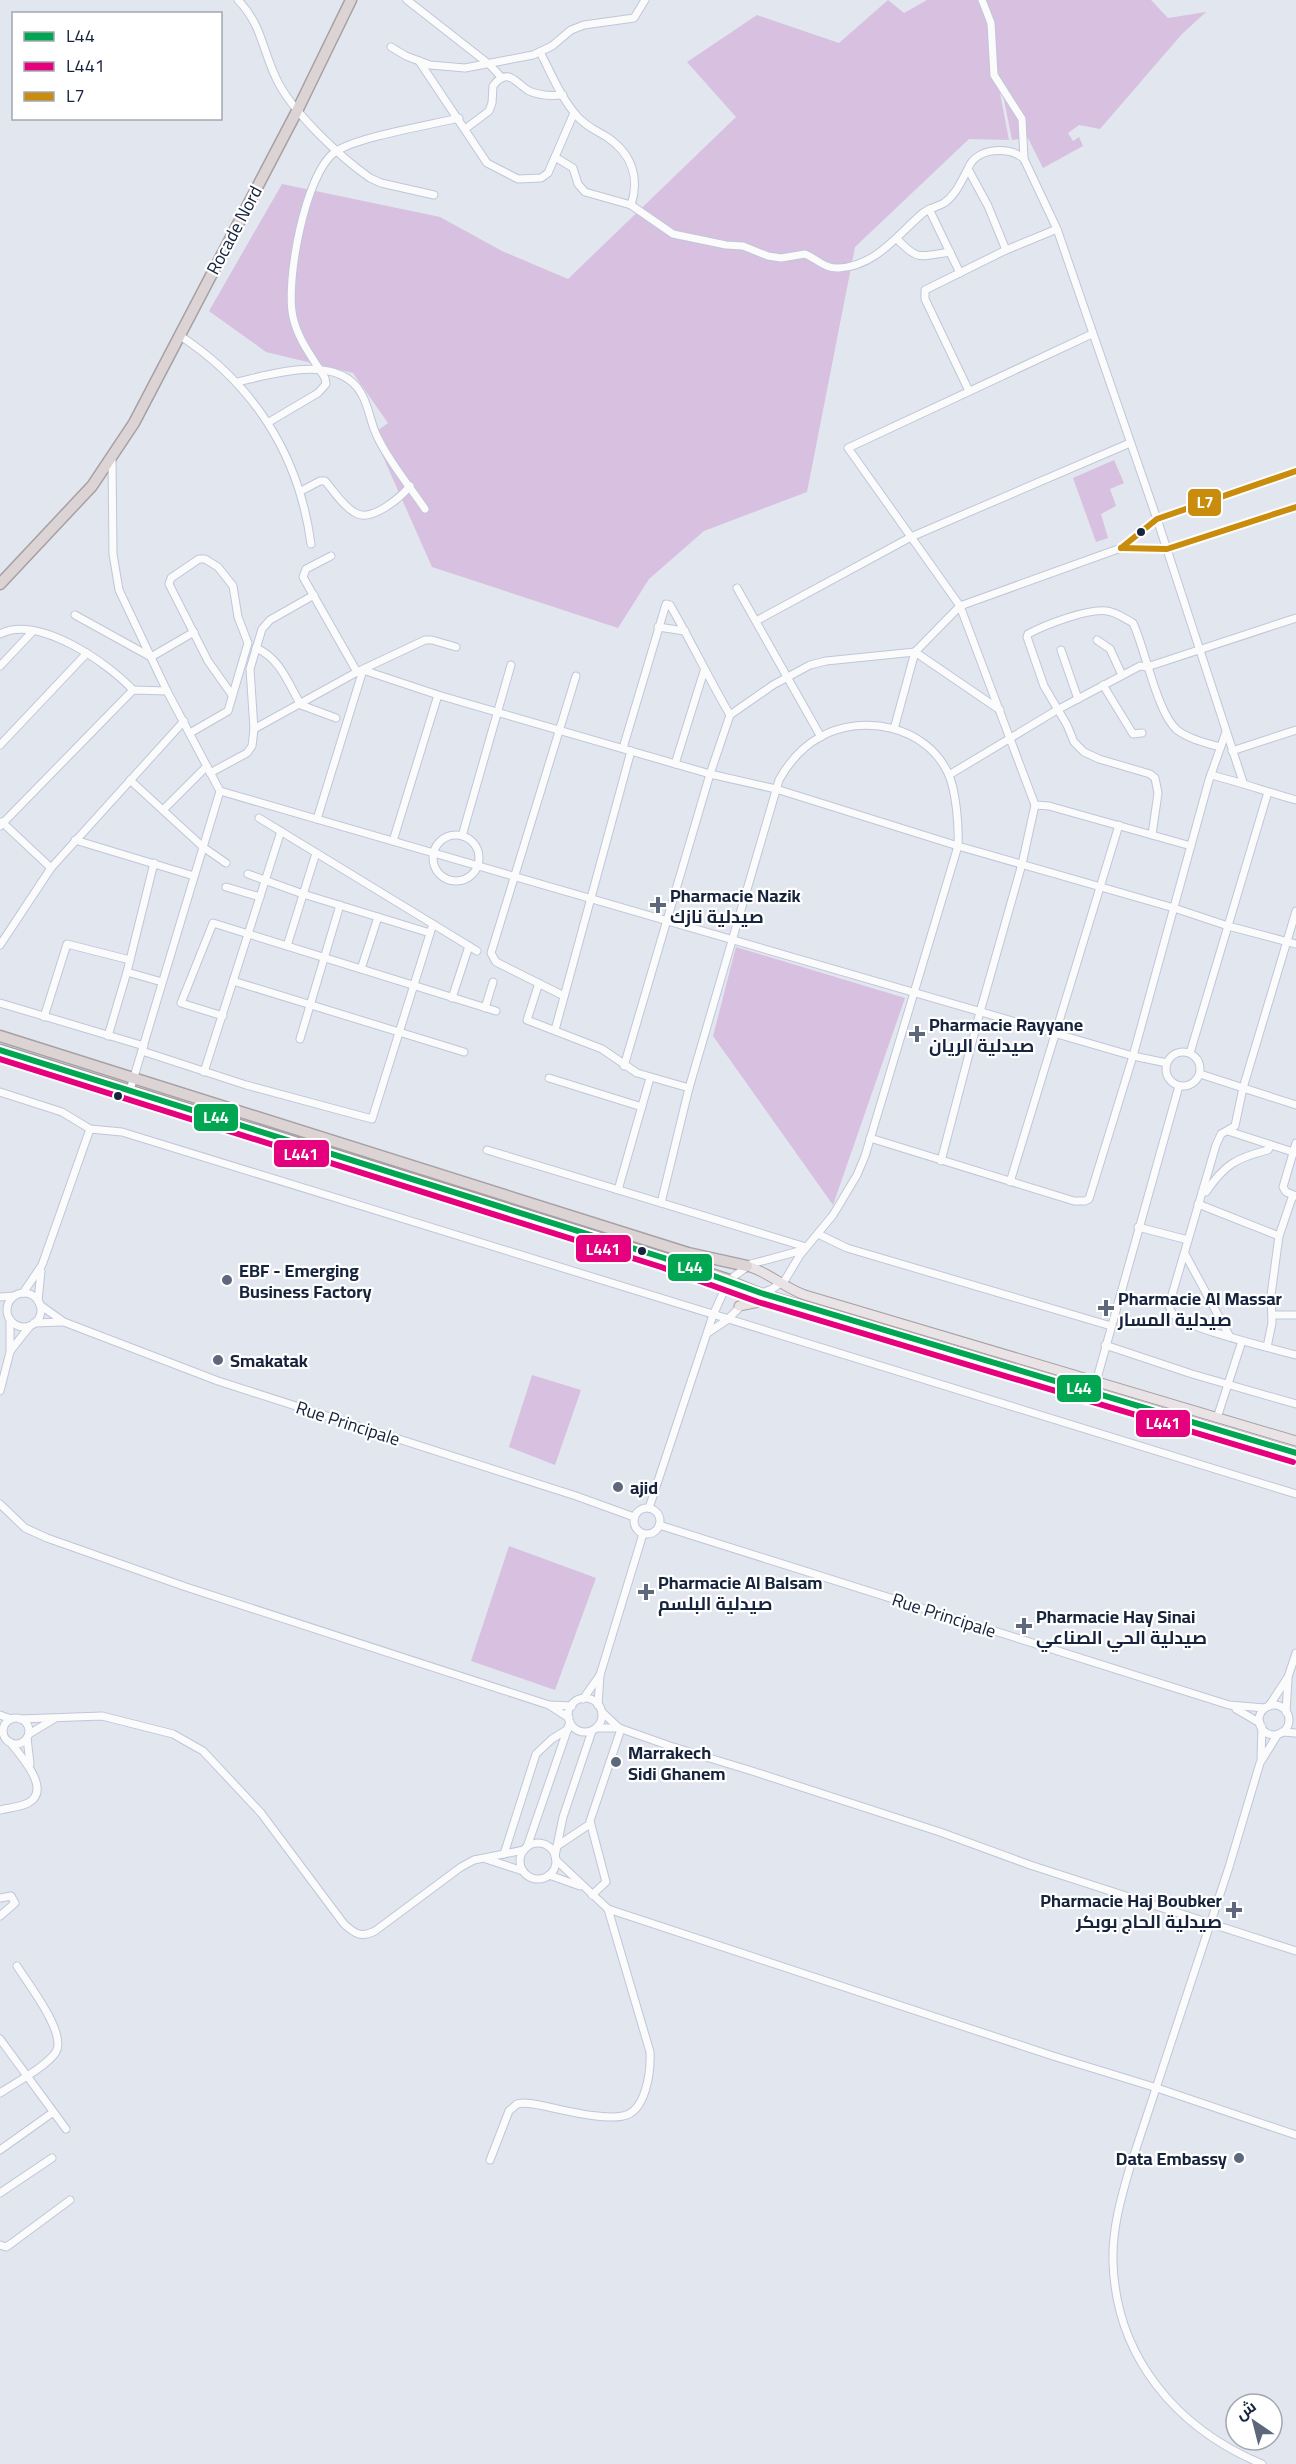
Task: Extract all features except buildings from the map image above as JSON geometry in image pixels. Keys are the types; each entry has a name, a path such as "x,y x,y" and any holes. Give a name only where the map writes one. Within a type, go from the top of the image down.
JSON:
{"highway":[{"name":"Rocade Nord","path":"0,584 92,486 112,457 157,382 179,335 297,111 351,0"},
{"name":"Rocade Nord","path":"0,574 112,457"},
{"path":"0,1036 688,1253 747,1266"},
{"path":"0,1050 130,1089 729,1280"}],"main road":[{"path":"747,1266 762,1271 805,1295 1296,1441"},
{"path":"729,1280 761,1293 1296,1453"},
{"path":"739,1306 782,1299"}],"street":[{"path":"238,0 256,23 274,75 297,111 355,167 375,181 434,195"},
{"path":"407,0 490,65 502,78"},
{"path":"391,47 419,61 453,68 490,65 540,52 577,27 634,18 645,0"},
{"path":"982,0 991,23 994,75 1022,120 1024,159"},
{"path":"540,52 574,113 581,121 609,138 624,154 633,170 636,183 631,205"},
{"path":"419,61 459,118 485,161 515,179 544,177 548,173 574,113"},
{"path":"465,129 489,111 492,103 492,86 502,78 513,78 527,89 541,95 563,95"},
{"path":"269,423 323,389 326,384 321,370 296,328 292,314 292,286 297,242 305,209 322,165 338,150 356,143 459,118"},
{"path":"555,157 573,168 578,184 585,192 631,205 673,234 743,246 768,256 781,258 805,254 818,263 838,268 862,262 897,239 929,209 948,199 957,190 976,158 1005,149 1017,152 1024,159 1057,229 1201,649 1243,782"},
{"path":"968,169 988,206 1006,250"},
{"path":"929,209 960,273"},
{"path":"969,391 924,294 925,290 1006,250 1057,229"},
{"path":"897,239 912,255 917,257 950,252"},
{"path":"941,1161 1022,864 1035,804 960,606 848,448 1092,334"},
{"path":"179,335 210,357 237,382 269,423 285,452 301,491 311,543"},
{"path":"237,382 282,372 321,370 339,373 356,386 364,398 378,438 425,509"},
{"path":"756,621 911,537 1130,443"},
{"path":"112,457 113,554 116,578 124,603 220,791 130,1089"},
{"path":"894,729 915,652 960,606 1121,548 1157,519 1296,471"},
{"path":"301,491 320,481 325,481 353,512 361,515 388,506 410,486"},
{"path":"1121,548 1167,549 1296,507"},
{"path":"331,556 306,569 303,574 360,671 710,774 776,789 958,846 1296,944"},
{"path":"190,733 228,711 248,639 238,617 233,586 218,567 205,559 196,561 169,580 212,669 232,695"},
{"path":"737,588 821,737"},
{"path":"163,810 209,769 249,751 253,743 254,729 250,669 262,629 267,622 314,595"},
{"path":"623,748 664,606 668,604 730,715"},
{"path":"1152,835 1158,793 1155,778 1084,752 1074,742 1067,725 1044,686 1027,637 1032,632 1087,613 1102,610 1114,612 1132,623 1147,667 1174,727 1194,739 1220,747"},
{"path":"75,615 151,657"},
{"path":"949,775 1077,699 1140,666 1147,667 1296,618"},
{"path":"658,627 685,631"},
{"path":"0,634 15,629 33,631 56,638 87,652 115,672 133,690 167,691"},
{"path":"0,666 33,631"},
{"path":"151,657 194,632"},
{"path":"254,729 360,671 429,639 456,647"},
{"path":"1097,640 1110,649 1122,675"},
{"path":"256,648 269,654 276,662 301,705 336,718"},
{"path":"1061,650 1077,699"},
{"path":"0,745 87,652"},
{"path":"624,1066 710,774 730,715 787,676 810,665 826,661 915,652 1000,710"},
{"path":"462,836 511,665"},
{"path":"317,819 360,671"},
{"path":"675,764 704,671"},
{"path":"564,996 496,962 492,956 576,676"},
{"path":"1103,685 1133,735 1142,733"},
{"path":"51,868 1,823 133,690"},
{"path":"393,841 438,695"},
{"path":"0,945 51,868 184,721"},
{"path":"661,1203 689,1088 776,789 786,768 795,756 821,737 842,729 865,725 894,729 911,735 923,743 941,761 949,775 958,825 958,846 861,1165 852,1185 833,1215 805,1249 782,1284 739,1306 728,1320 709,1332"},
{"path":"1232,751 1296,730"},
{"path":"870,1138 1074,1201 1089,1199 1133,1056 1211,775 1226,732"},
{"path":"555,1030 631,751"},
{"path":"1211,775 1243,782 1255,789 1296,800"},
{"path":"130,780 203,847 226,863"},
{"path":"220,791 1055,1034 1167,1063"},
{"path":"1190,1053 1268,792"},
{"path":"1035,804 1191,846"},
{"path":"259,818 477,951"},
{"path":"1010,1182 1119,825"},
{"path":"204,1072 281,831"},
{"path":"453,835 462,836 471,840 477,847 478,866 467,879 449,881 435,870 432,862 433,853 437,844 444,838 453,835"},
{"path":"75,840 194,876"},
{"path":"287,946 316,853"},
{"path":"108,1036 127,972 154,863"},
{"path":"248,874 303,894 430,933"},
{"path":"226,887 260,897"},
{"path":"300,1039 340,905"},
{"path":"1296,911 1243,1088 1235,1126 1221,1134 1216,1145 1169,1305 1171,1310 1184,1320 1242,1341 1296,1355"},
{"path":"361,969 378,917"},
{"path":"223,1016 181,1004 213,923 496,1011"},
{"path":"0,1003 108,1036 204,1072 372,1119 433,924"},
{"path":"44,1017 67,944 129,960"},
{"path":"453,998 470,946"},
{"path":"127,972 162,982"},
{"path":"233,981 464,1052"},
{"path":"485,1008 493,982"},
{"path":"539,983 527,1020 602,1049 624,1066 650,1078 689,1088"},
{"path":"1190,1053 1200,1064 1200,1074 1192,1084 1179,1086 1167,1075 1167,1063 1174,1055 1190,1053"},
{"path":"1200,1074 1296,1105"},
{"path":"549,1078 642,1107"},
{"path":"618,1190 650,1078"},
{"path":"1096,1382 1179,1086"},
{"path":"0,1092 62,1112 90,1129 113,1130 133,1136 1296,1494"},
{"path":"23,1293 42,1265 90,1129"},
{"path":"1228,1131 1295,1152"},
{"path":"1267,1347 1279,1236 1294,1195 1286,1192 1283,1185 1296,1143"},
{"path":"1202,1192 1206,1192 1225,1168 1246,1156 1268,1150 1271,1145"},
{"path":"487,1150 805,1249"},
{"path":"1198,1203 1279,1236"},
{"path":"1138,1227 1188,1240"},
{"path":"818,1234 847,1248 1111,1326"},
{"path":"649,1508 713,1315 729,1280 747,1266 805,1249"},
{"path":"1185,1254 1230,1337"},
{"path":"10,1352 40,1315 42,1265"},
{"path":"0,1297 23,1293 32,1295 39,1303"},
{"path":"0,1391 10,1352 8,1304 14,1296"},
{"name":"Rue Principale","path":"39,1303 64,1322 218,1381 576,1496 634,1517"},
{"path":"0,1306 19,1326 32,1324"},
{"path":"1272,1315 1296,1315"},
{"name":"Rue Principale","path":"32,1324 64,1322"},
{"path":"1217,1418 1242,1341"},
{"path":"1105,1345 1228,1385 1296,1404"},
{"path":"0,1504 26,1528 47,1538 186,1587 549,1705 572,1706 583,1699 600,1675"},
{"path":"643,1534 635,1527 634,1517 640,1510 649,1508"},
{"path":"643,1534 654,1532 659,1525 659,1516 649,1508"},
{"name":"Rue Principale","path":"659,1525 1229,1705"},
{"path":"598,1705 600,1675 643,1534"},
{"path":"1286,1712 1288,1677 1296,1653"},
{"path":"1262,2464 1222,2443 1197,2425 1171,2402 1149,2376 1139,2360 1122,2318 1117,2300 1113,2260 1117,2217 1260,1763 1261,1715 1288,1677"},
{"path":"583,1699 591,1700 598,1705 602,1712 620,1728"},
{"path":"549,1705 579,1731 620,1728 1296,1951"},
{"path":"1229,1705 1267,1707 1277,1705 1293,1722 1280,1733 1260,1763"},
{"path":"1229,1705 1261,1725 1269,1733 1296,1733"},
{"path":"572,1706 569,1723 520,1863 528,1877 537,1879 549,1875 554,1869 563,1817 594,1729 601,1721 602,1712"},
{"path":"0,1715 11,1719 102,1716 173,1734 203,1751 261,1813 344,1924 359,1935 375,1931 461,1867 484,1858 525,1849 535,1844 543,1844 551,1849 555,1858 608,1909 1296,2135"},
{"path":"10,1742 20,1743 46,1722 65,1716"},
{"path":"11,1719 4,1726 2,1733 32,1772"},
{"path":"0,1810 29,1803 38,1790 26,1749 27,1725 20,1719"},
{"path":"504,1854 536,1754 569,1723"},
{"path":"592,1895 606,1882 590,1824 620,1728"},
{"path":"557,1846 590,1824"},
{"path":"484,1858 523,1871"},
{"path":"549,1875 583,1887"},
{"path":"0,1898 11,1896 15,1903 0,1916"},
{"path":"490,2160 509,2111 517,2104 621,2117 633,2112 638,2105 650,2074 650,2052 608,1909"},
{"path":"0,2093 52,2057 58,2046 58,2038 51,2020 17,1966"},
{"path":"0,2039 52,2113 66,2129"},
{"path":"0,2150 52,2113"},
{"path":"0,2193 52,2158"},
{"path":"0,2245 6,2247 70,2200"}],"shaded area":[{"path":"888,0 904,13 927,0 982,0 1009,140 969,139 855,247 807,492 704,531 649,579 618,628 432,567 373,434 388,423 353,373 266,352 209,311 282,184 440,217 502,251 568,279 736,117 687,62 757,15 839,43"},
{"path":"984,0 1151,0 1168,18 1206,12 1182,34 1100,129 1079,125 1068,133 1073,141 1079,137 1083,146 1043,168 1028,138 1012,140"},
{"path":"1114,460 1124,483 1110,489 1116,506 1101,514 1108,538 1096,542 1073,478"},
{"path":"736,947 905,998 833,1205 713,1036"},
{"path":"532,1375 581,1390 555,1465 509,1447"},
{"path":"509,1546 596,1578 555,1690 471,1661"}],"transit line":[{"name":"L7","path":"1121,548 1157,519 1296,471"},
{"name":"L7","path":"1121,548 1167,549 1296,507"},
{"name":"L44","path":"0,1050 664,1258 761,1293 1296,1453"},
{"name":"L441","path":"0,1059 661,1267 758,1302 1293,1462"}],"place":[{"name":"Pharmacie Nazik صيدلية نازك","path":"658,905"},
{"name":"Pharmacie Rayyane صيدلية الريان","path":"917,1034"},
{"name":"EBF - Emerging Business Factory","path":"227,1280"},
{"name":"Pharmacie Al Massar صيدلية المسار","path":"1106,1308"},
{"name":"Smakatak","path":"218,1360"},
{"name":"ajid","path":"618,1487"},
{"name":"Pharmacie Al Balsam صيدلية البلسم","path":"646,1592"},
{"name":"Pharmacie Hay Sinai صيدلية الحي الصناعي","path":"1024,1626"},
{"name":"Marrakech Sidi Ghanem","path":"616,1762"},
{"name":"Pharmacie Haj Boubker صيدلية الحاج بوبكر","path":"1234,1910"},
{"name":"Data Embassy","path":"1239,2158"}]}
